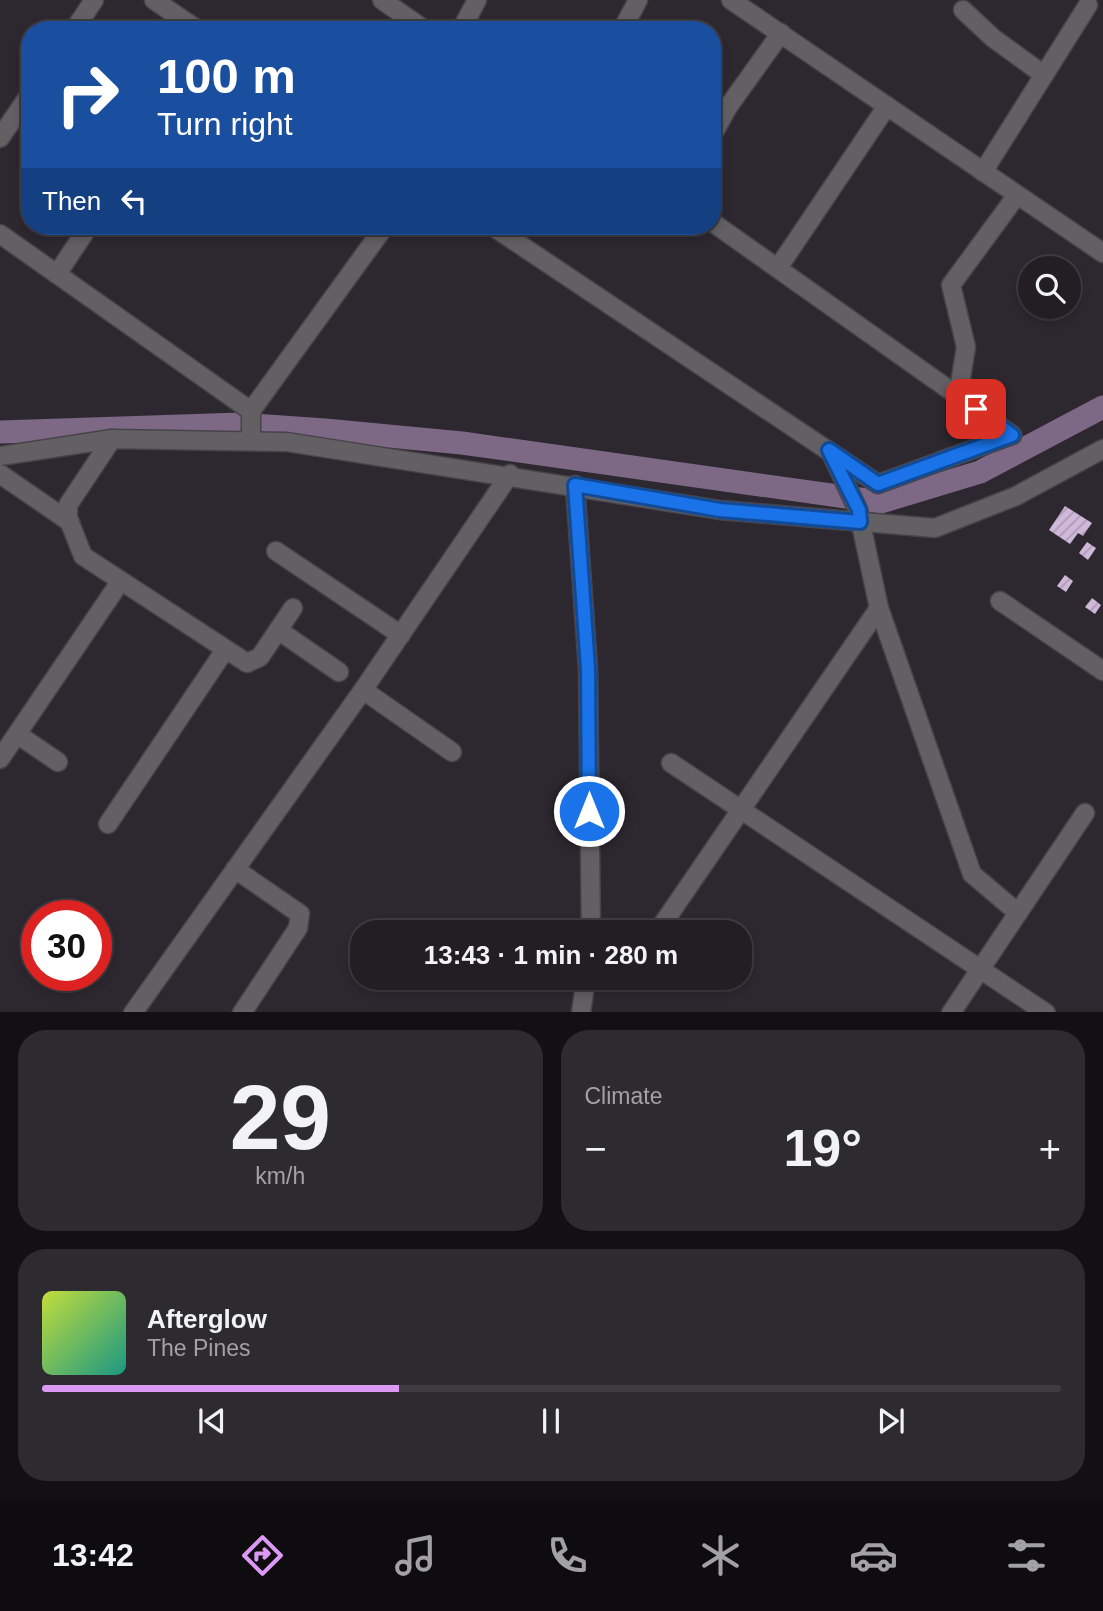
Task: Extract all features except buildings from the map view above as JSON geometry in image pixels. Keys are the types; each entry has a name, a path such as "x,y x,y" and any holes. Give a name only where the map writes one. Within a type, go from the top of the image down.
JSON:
{"street":[{"path":"80,21 94,0"},
{"path":"154,0 185,21"},
{"path":"382,0 412,21"},
{"path":"466,21 477,0"},
{"path":"627,21 638,0"},
{"path":"731,0 753,6 781,33 1102,251"},
{"path":"983,172 1090,7"},
{"path":"963,10 993,38 1044,75"},
{"path":"721,120 781,33"},
{"path":"778,268 887,106"},
{"path":"0,138 21,107"},
{"path":"958,396 966,347 951,285 1017,195"},
{"path":"506,235 878,484 1012,435 721,228"},
{"path":"0,234 252,414"},
{"path":"57,274 83,235"},
{"path":"251,439 252,414 379,235"},
{"path":"112,439 68,505 70,522 83,556 247,663 260,656 293,608"},
{"path":"0,456 112,439 251,439 510,474 720,510 859,516 935,528 1016,496 1103,449"},
{"path":"829,450 849,488 859,516 879,608 972,874 1018,913"},
{"path":"0,474 70,522"},
{"path":"135,1012 363,690 510,474"},
{"path":"575,485 588,668 591,920"},
{"path":"276,551 401,635"},
{"path":"0,759 120,582"},
{"path":"1000,601 1103,671"},
{"path":"665,920 879,608"},
{"path":"278,630 340,672"},
{"path":"108,824 225,650"},
{"path":"363,690 452,752"},
{"path":"17,734 58,762"},
{"path":"671,763 1044,1012"},
{"path":"952,1012 1085,813"},
{"path":"235,869 300,914 298,928 243,1012"},
{"path":"580,1012 584,990"}],"waterway":[{"path":"0,432 241,424 325,430 462,443 881,502 980,472 1103,407"}],"route":[{"path":"589,811 588,668 575,485 720,510 860,522 859,510 829,450 878,484 1012,435 976,409"}]}
